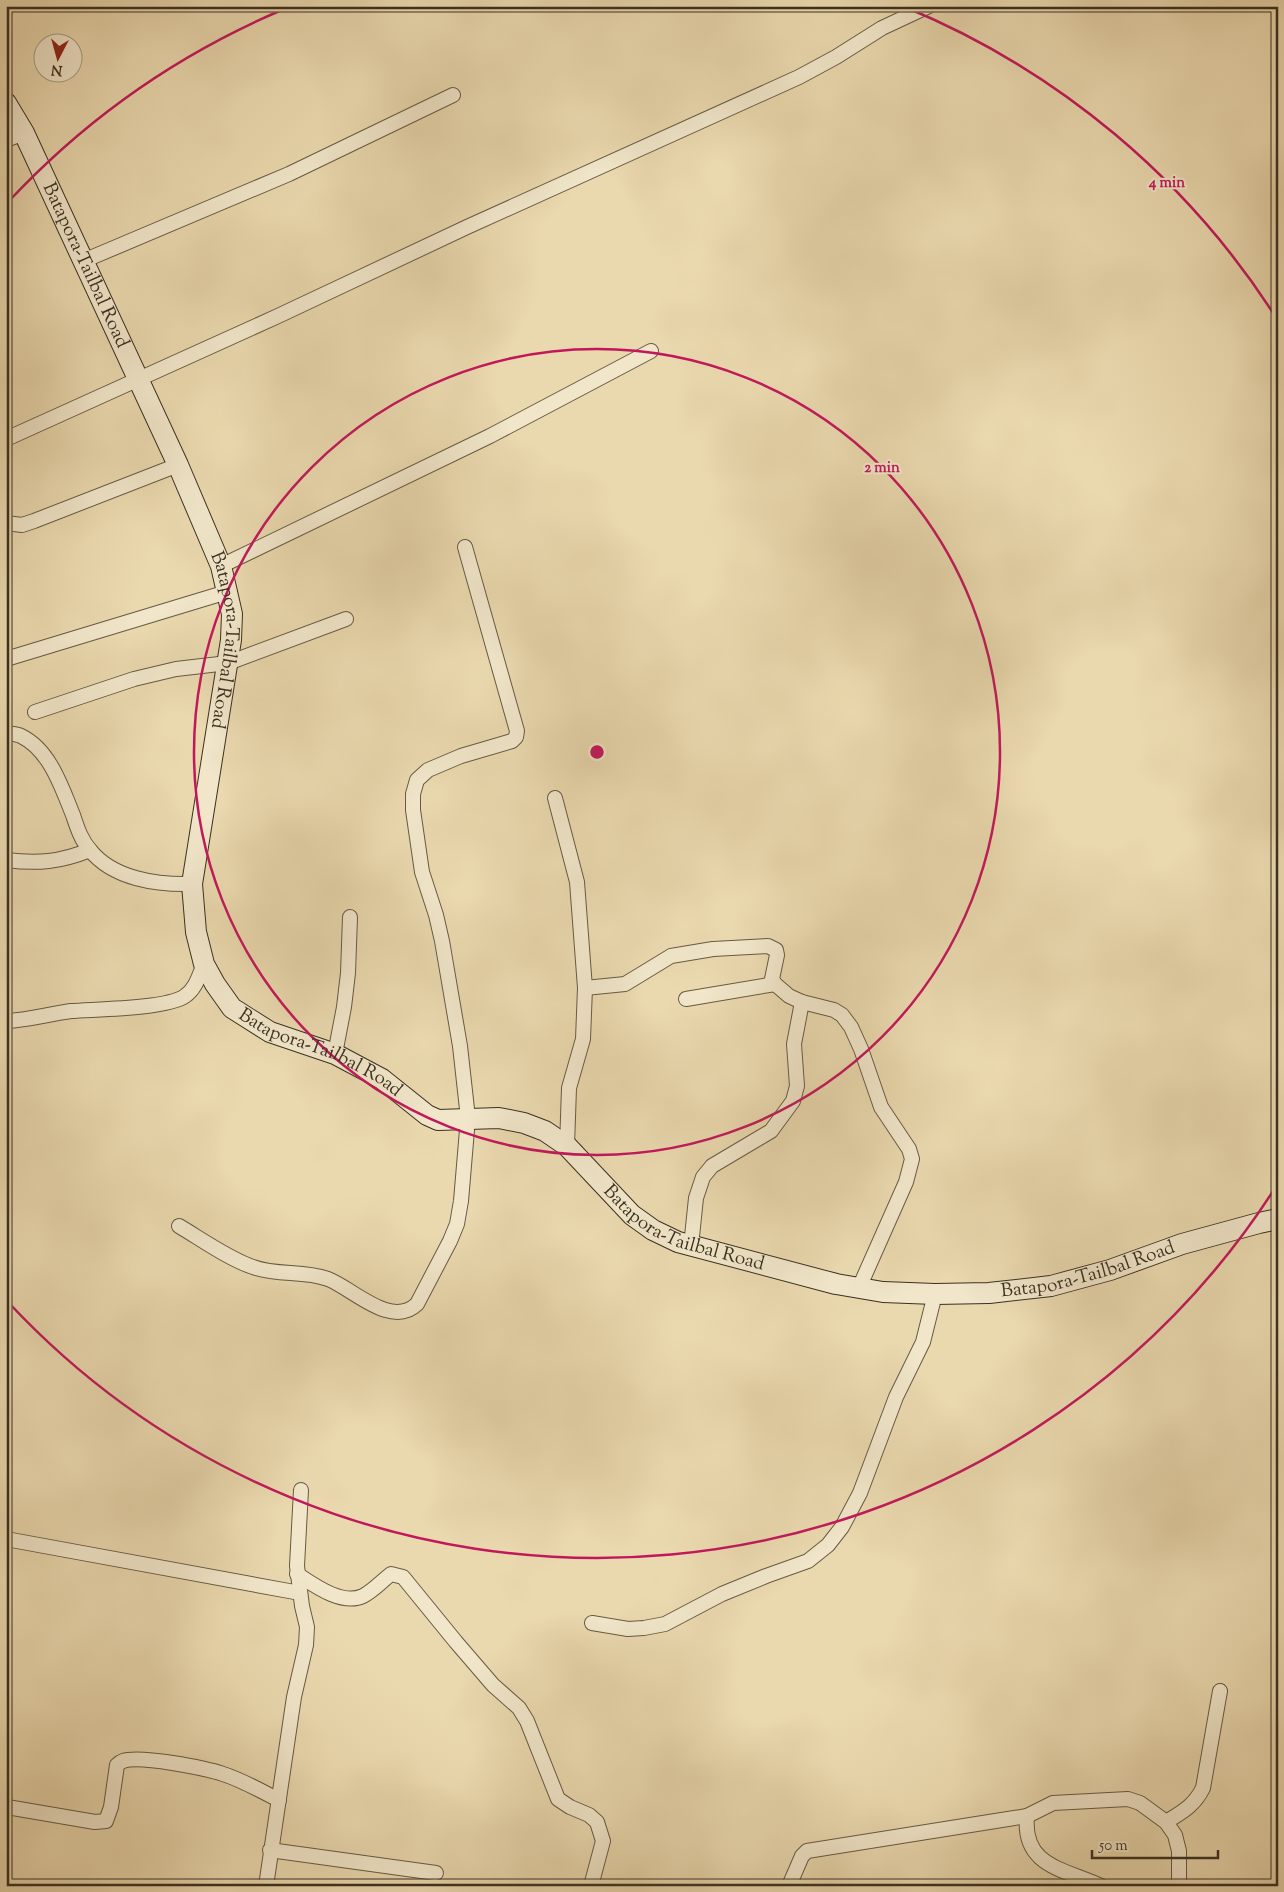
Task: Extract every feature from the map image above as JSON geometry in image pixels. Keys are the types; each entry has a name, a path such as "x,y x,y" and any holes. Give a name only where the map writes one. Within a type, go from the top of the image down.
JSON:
{"main road":[{"name":"Batapora-Tailbal Road","path":"6,103 15,136 83,261 178,465 221,566 228,592 232,626 228,664 192,884 196,932 204,964 232,1008 270,1032 335,1054 382,1080 427,1115 438,1120 499,1118 524,1123 545,1131 567,1146 632,1215 653,1230 678,1242 803,1276 859,1288 883,1292 936,1294 989,1292 1052,1286 1110,1270 1182,1244 1278,1219"}],"street":[{"path":"6,439 139,380 466,226 799,77 836,57 882,28 929,6"},
{"path":"83,261 289,174 453,95"},
{"path":"221,566 490,436 651,351"},
{"path":"6,523 22,525 34,521 178,465"},
{"path":"179,1226 252,1267 280,1273 318,1276 340,1285 377,1308 396,1311 412,1309 417,1304 450,1241 457,1224 461,1201 468,1118 460,1046 442,941 422,872 413,810 413,794 417,780 428,770 461,756 512,740 516,737 517,731 465,547"},
{"path":"6,658 228,592"},
{"path":"35,712 134,679 176,669 228,664 346,619"},
{"path":"6,733 20,736 35,746 45,756 69,805 80,834 90,850 108,866 127,875 172,885 192,884"},
{"path":"556,798 577,882 585,988 583,1038 569,1088 566,1111 567,1146"},
{"path":"6,860 48,862 71,857 90,850"},
{"path":"335,1054 348,973 350,917"},
{"path":"585,988 625,984 671,956 714,949 768,946 776,950 777,955 772,979 775,984 789,996 802,1002 834,1010 842,1015 851,1027 861,1049 881,1107 910,1149 912,1159 912,1166 906,1182 859,1288"},
{"path":"6,1021 68,1012 173,1002 190,992 197,982 204,964"},
{"path":"686,999 775,984"},
{"path":"691,1246 696,1198 703,1177 712,1166 771,1131 792,1101 797,1086 794,1044 802,1002"},
{"path":"592,1623 628,1629 665,1624 722,1594 808,1561 828,1545 842,1527 860,1493 896,1397 923,1342 936,1294"},
{"path":"266,1886 294,1697 306,1645 307,1627 297,1574 300,1490"},
{"path":"6,1539 300,1593"},
{"path":"297,1574 337,1596 353,1598 364,1596 391,1574 403,1576 493,1685 519,1708 527,1721 558,1799 570,1807 589,1815 597,1822 603,1841 590,1886"},
{"path":"1166,1822 1197,1800 1203,1788 1220,1691"},
{"path":"7,1807 95,1822 106,1821 111,1807 117,1765 121,1761 132,1759 198,1768 222,1774 250,1785 279,1800"},
{"path":"789,1886 802,1856 807,1851 1027,1816 1053,1803 1128,1800 1140,1803 1166,1822 1175,1835 1179,1851 1179,1886"},
{"path":"1027,1816 1027,1839 1034,1852 1058,1870 1101,1886"},
{"path":"270,1850 436,1872"}]}
